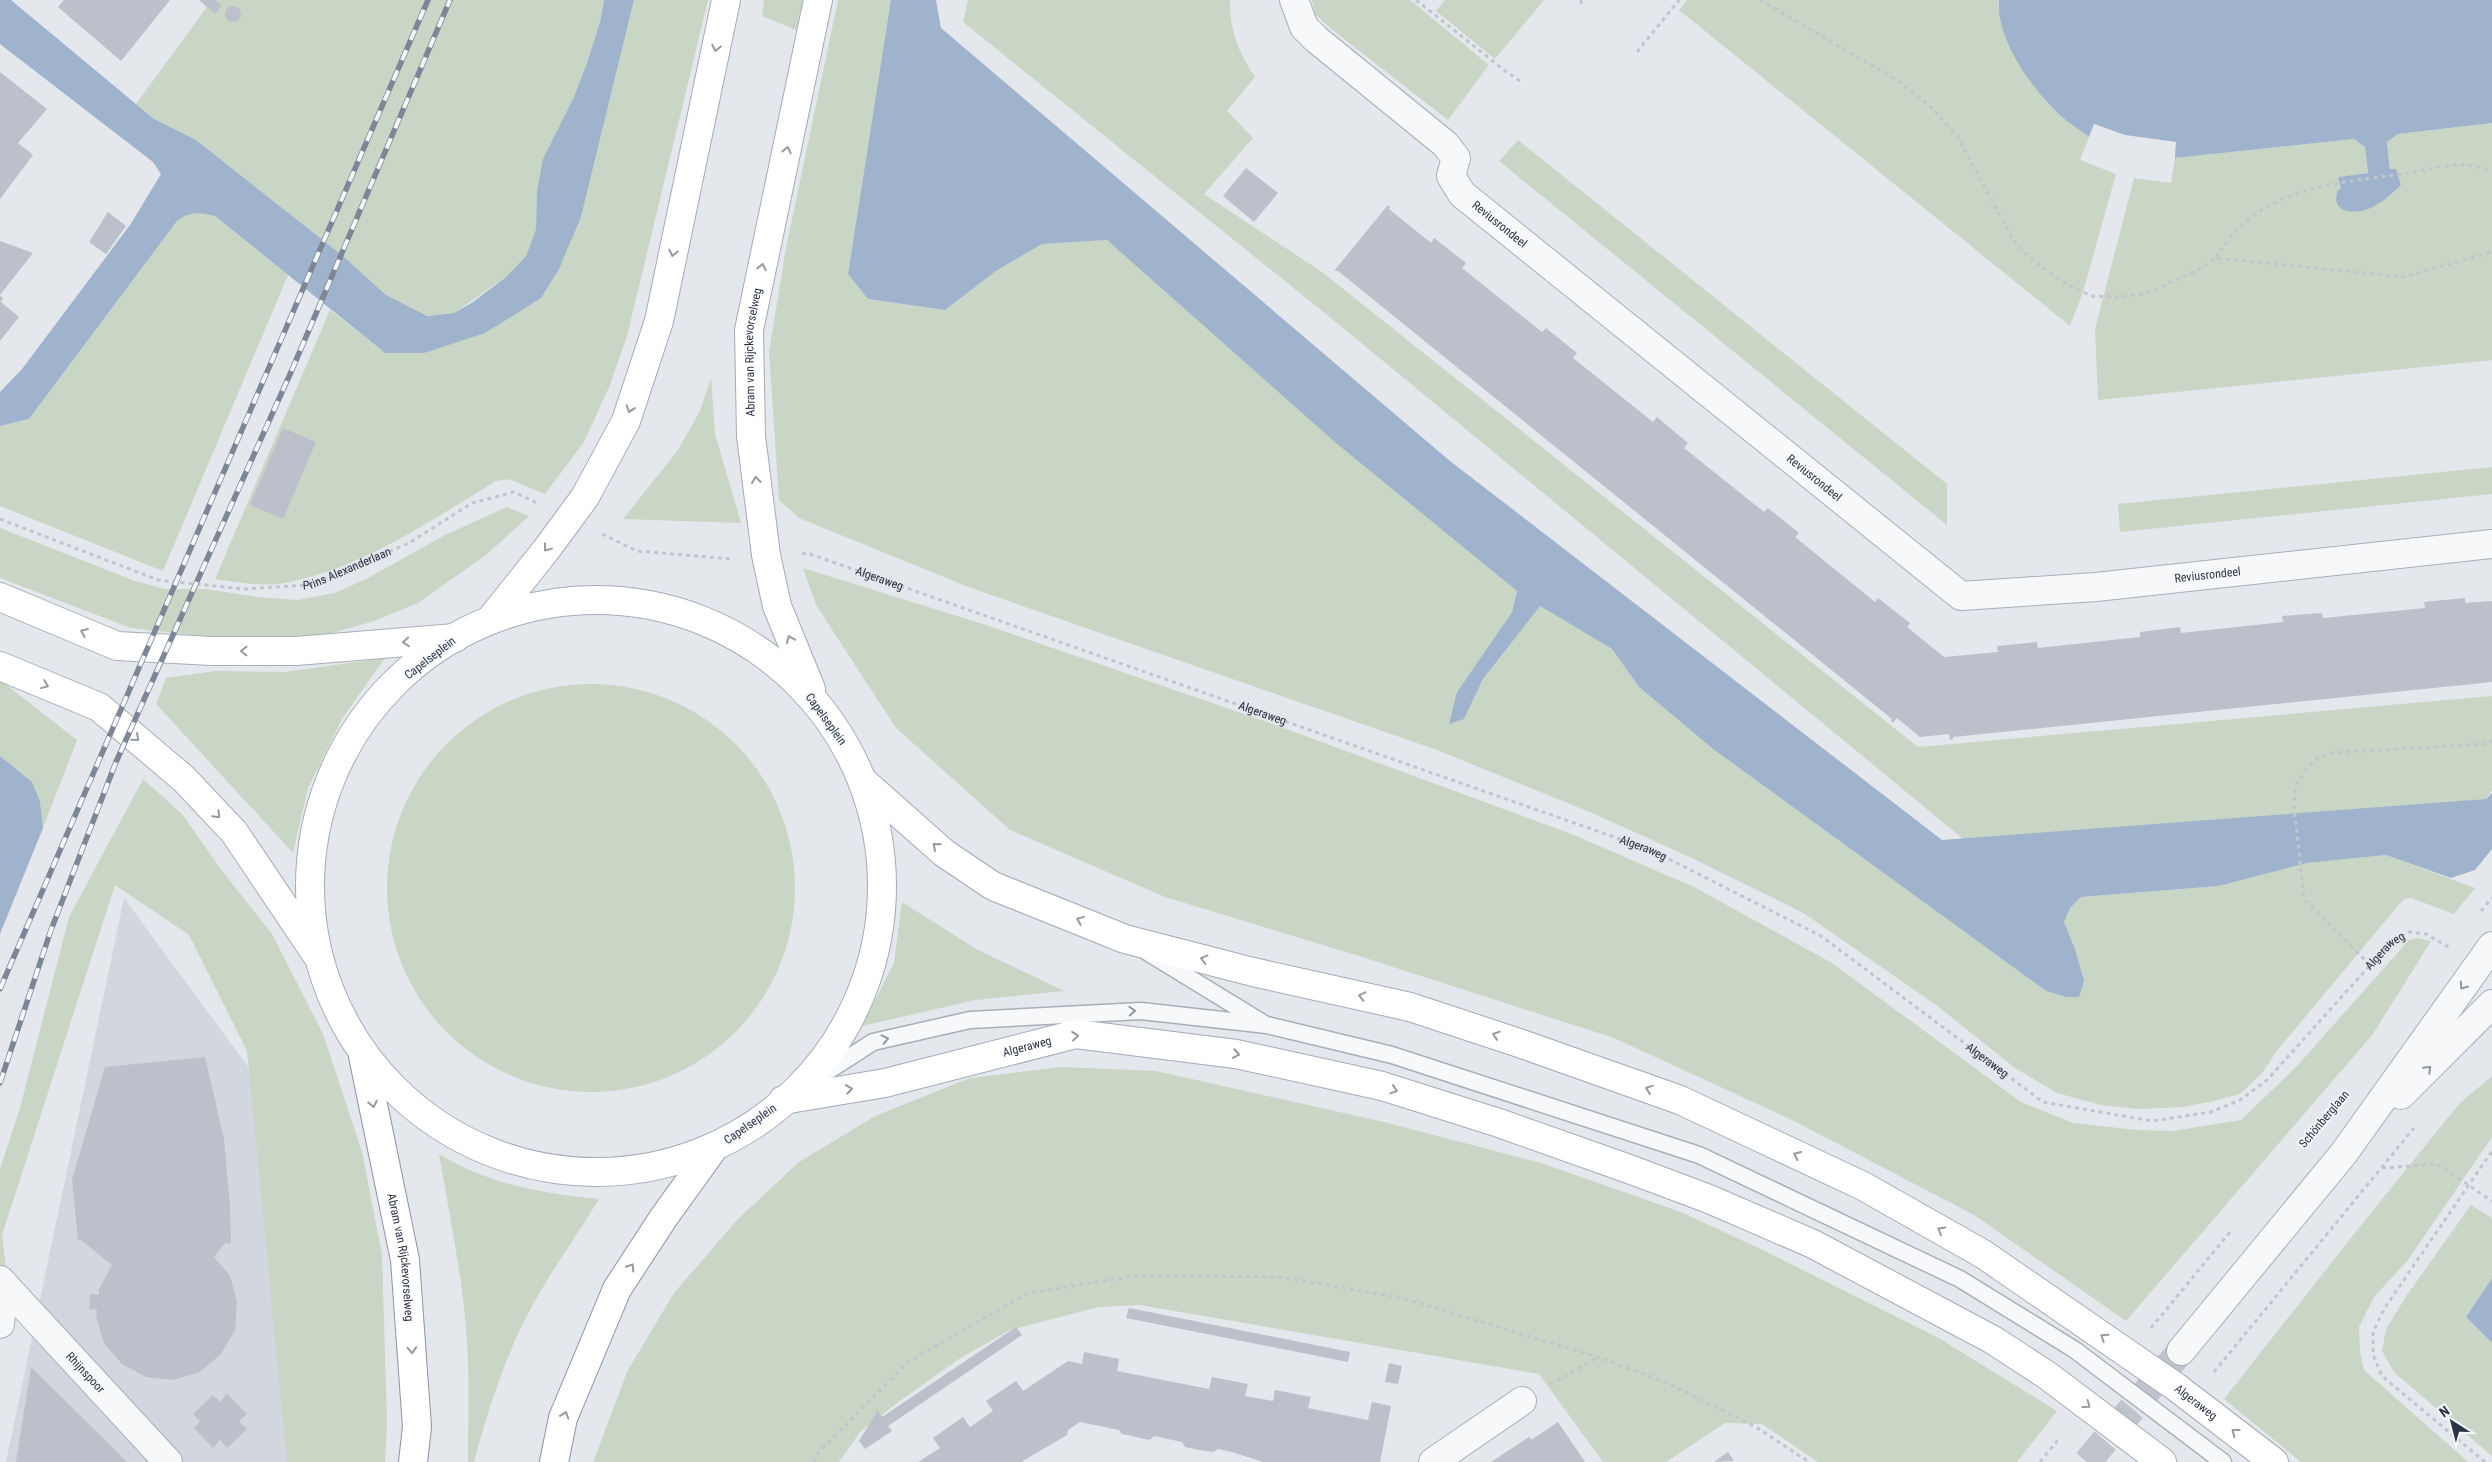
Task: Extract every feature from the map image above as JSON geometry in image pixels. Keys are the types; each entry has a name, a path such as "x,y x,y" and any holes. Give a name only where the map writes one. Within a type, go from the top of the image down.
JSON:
{"main road":[{"path":"490,620 570,518 584,497 626,421 660,321 726,0"},
{"name":"Abram van Rijckevorselweg","path":"815,700 777,606 766,555 751,436 749,330 818,0"},
{"path":"0,597 117,646 296,651 455,638"},
{"name":"Capelseplein","path":"590,599 640,603 690,615 736,636 778,664 815,700 843,739 865,783 880,843 882,896 872,966 848,1024 783,1100 761,1118 713,1149 638,1171 532,1168 485,1151 417,1112 363,1056 340,1017 316,954 311,848 335,767 382,696 455,638 490,620 539,606 590,599"},
{"path":"0,666 99,707 184,779 234,832 316,954"},
{"name":"Algeraweg","path":"865,783 944,854 993,886 1125,939 1253,972 1410,1007 1680,1100 1863,1186 1983,1254 2176,1387 2274,1462"},
{"name":"Algeraweg","path":"783,1100 884,1083 1076,1034 1236,1054 1382,1086 1499,1123 1638,1172 1709,1199 1813,1244 1993,1340 2048,1376 2162,1462"},
{"name":"Abram van Rijckevorselweg","path":"363,1056 405,1260 418,1427 413,1462"},
{"path":"554,1462 564,1418 617,1289 664,1216 713,1149"}],"street":[{"name":"Reviusrondeel","path":"1294,0 1304,27 1316,39 1445,144 1456,158 1451,176 1462,194 1961,596 2096,587 2492,544"},
{"path":"2181,1351 2344,1153 2492,946"},
{"path":"2344,1153 2492,1004"},
{"name":"Rhijnspoor","path":"0,1324 2,1282"},
{"name":"Rhijnspoor","path":"2,1282 168,1462"},
{"path":"1433,1462 1522,1401"}],"lane":[{"name":"Algeraweg","path":"1125,939 1267,1025"},
{"name":"Algeraweg","path":"783,1100 873,1042 970,1020 1141,1011 1267,1025 1392,1055 1699,1155 1960,1280 2076,1350 2223,1462"}],"path":[{"path":"1416,0 1520,81"},
{"path":"1581,0 1582,8"},
{"path":"1637,52 1679,0"},
{"path":"1760,0 1892,77 1927,103 1957,136 1981,176 2014,241 2034,262 2063,282 2092,296 2118,297 2145,294 2198,270 2216,258 2236,231 2268,206 2300,191 2332,184 2466,165 2492,171"},
{"path":"2216,258 2404,277 2492,252"},
{"name":"Prins Alexanderlaan","path":"0,519 158,580 242,589 310,585 409,543 472,503 514,492 637,551 678,555"},
{"name":"Algeraweg","path":"678,555 733,559 807,553 1651,850 1821,936 2042,1102 2152,1121 2211,1112 2240,1100 2266,1080 2390,943 2408,932 2426,934 2449,947 2474,970"},
{"path":"2370,965 2304,899 2294,806 2296,786 2304,771 2318,758 2329,753 2484,744 2492,741"},
{"path":"2480,913 2492,898"},
{"path":"2443,955 2455,940"},
{"path":"2208,1378 2418,1123"},
{"path":"2486,1462 2382,1376 2373,1355 2373,1332 2384,1309 2492,1151"},
{"path":"2381,1168 2438,1164 2492,1201"},
{"path":"2146,1333 2234,1228"},
{"path":"814,1462 825,1446 908,1362 916,1357 1028,1293 1134,1276 1281,1278 1402,1298 1598,1357 1665,1382 1756,1427 1809,1462"},
{"path":"1522,1401 1598,1357"},
{"path":"2040,1462 2058,1440"}],"shaded area":[{"path":"124,898 271,1098 333,1462 6,1462"}],"green space":[{"path":"212,0 604,0 600,22 587,63 537,191 536,229 526,256 506,277 454,313 426,316 386,295 343,256 196,140 154,119 136,104"},
{"path":"634,0 708,0 627,336 610,385 584,442 545,494 509,479 496,481 394,542 340,567 312,576 275,584 249,584 215,579 330,310 385,353 485,333 509,317 581,217"},
{"path":"764,0 803,0 796,30 762,16"},
{"path":"838,0 892,0 848,274 868,299 945,310 996,271 1042,244 1107,240 1517,591 1512,612 1457,692 1464,719 1483,679 1539,605 1612,649 1639,687 1713,749 2046,991 2066,997 2075,949 2064,922 2070,908 2081,897 2219,886 2307,863 2386,855 2475,888 2454,914 2411,898 2403,900 2279,1048 2262,1073 2240,1094 2183,1107 2138,1109 2101,1105 2057,1093 2015,1068 1936,1005 1805,914 1692,858 1592,813 1437,750 971,588 799,518 779,500 769,352 786,248"},
{"path":"968,0 1230,0 1233,32 1240,50 1255,77 1227,111 1253,138 1204,194 1322,272 1918,747 2492,696 2492,790 2486,799 1982,845 1962,838 1342,327 963,22"},
{"path":"1312,0 1410,0 1489,65 1448,120 1330,28 1315,14"},
{"path":"1445,0 1544,0 1495,59 1436,11"},
{"path":"1687,0 1999,0 1998,8 2062,117 2089,137 2080,160 2116,174 2083,292 2070,326 1679,10"},
{"path":"2492,123 2492,360 2098,400 2095,329 2134,178 2171,183 2175,158 2354,139 2365,147 2368,173 2338,177 2370,208 2391,195 2401,185 2391,170 2387,142 2398,134"},
{"path":"1518,140 1947,484 1947,525 1499,161"},
{"path":"200,212 215,216 288,275 163,571 0,506 0,426 29,419 177,221 186,214"},
{"path":"711,378 715,434 741,523 623,519 678,450 700,411"},
{"path":"2492,467 2492,494 2120,532 2118,504"},
{"path":"507,507 529,516 486,555 418,603 374,621 329,634 300,638 228,639 131,628 0,578 0,528 135,581 165,589 205,589 257,597 297,600 335,593 370,577 445,535"},
{"path":"803,568 986,625 1270,723 1574,835 1694,887 1832,963 2021,1102 2073,1123 2137,1130 2173,1131 2241,1120 2296,1067 2409,940 2417,938 2431,941 2373,1034 2126,1321 1974,1215 1794,1121 1614,1038 1359,956 1165,897 1010,830 896,728 816,605"},
{"path":"385,658 342,719 308,788 293,853 156,704 166,678 215,671 285,672"},
{"path":"0,680 77,740 43,828 40,801 32,782 0,756"},
{"path":"591,684 631,688 669,699 704,718 735,744 761,775 780,810 791,848 795,888 791,928 780,966 761,1001 735,1032 704,1058 669,1077 631,1088 591,1092 551,1088 513,1077 478,1058 447,1032 421,1001 402,966 391,928 387,888 391,848 402,810 421,775 447,744 478,718 513,699 551,688"},
{"path":"143,779 182,814 223,872 272,934 323,1034 362,1152 382,1254 387,1423 385,1462 287,1462 247,1051 189,935 115,885 2,1235 8,1284 0,1276 0,1169 20,1108 69,917"},
{"path":"902,902 978,950 1064,991 975,1000 862,1026 894,963"},
{"path":"1062,1067 1156,1071 1384,1122 1541,1163 1681,1212 1765,1251 1937,1337 2057,1411 2017,1462 1818,1462 1762,1424 1725,1423 1666,1462 1603,1462 1539,1374 1140,1305 1099,1307 1010,1330 959,1359 897,1403 860,1432 839,1462 593,1462 628,1370 674,1293 737,1220 799,1162 875,1116 970,1078"},
{"path":"2492,1076 2492,1137 2408,1260 2374,1297 2359,1327 2360,1352 2364,1370 2468,1462 2301,1462 2224,1399 2459,1104"},
{"path":"439,1154 477,1173 516,1186 557,1194 599,1199 543,1287 523,1324 497,1387 474,1462 468,1462 468,1362 464,1306"},
{"path":"2471,1205 2492,1218 2492,1278 2466,1317 2492,1343 2492,1456 2394,1372 2382,1351 2386,1329 2407,1295"}],"water":[{"path":"0,0 11,0 154,119 196,140 343,256 386,295 427,316 454,313 473,302 506,277 526,256 536,229 537,191 543,159 573,99 587,63 600,22 604,0 634,0 581,217 559,269 541,298 485,333 424,353 385,353 215,216 200,213 191,214 177,221 29,419 0,426 0,392 22,369 130,225 161,174 153,162 0,44"},
{"path":"891,0 936,0 941,28 1450,461 1942,840 2486,799 2492,793 2492,849 2475,870 2451,878 2386,855 2307,863 2219,886 2081,897 2070,908 2064,922 2075,949 2084,981 2079,997 2066,997 2046,991 1713,749 1639,687 1612,649 1540,606 1483,679 1464,719 1449,724 1457,692 1512,612 1517,591 1336,443 1107,240 1042,244 996,271 945,310 868,299 848,274"},
{"path":"1999,0 2492,0 2492,123 2398,134 2387,142 2390,169 2396,169 2401,185 2375,206 2352,212 2339,207 2336,202 2336,196 2338,190 2341,189 2338,177 2368,173 2365,147 2354,139 2175,158 2176,142 2125,135 2094,124 2089,137 2068,122 2050,105 2018,63 2003,31"},
{"path":"0,756 32,782 40,801 43,828 0,934"},
{"path":"2492,1278 2492,1343 2466,1317"}],"building":[{"path":"64,0 170,0 121,61 58,7"},
{"path":"199,0 215,0 222,5 215,14"},
{"path":"230,6 236,6 241,11 239,20 230,22 225,17 225,11"},
{"path":"0,72 47,109 18,143 33,155 0,199"},
{"path":"1246,168 1278,193 1254,222 1223,196"},
{"path":"1388,205 1389,209 1431,243 1434,238 1466,263 1462,268 1542,332 1546,328 1577,353 1573,358 1653,422 1657,417 1688,443 1684,448 1764,512 1768,508 1799,533 1795,537 1875,602 1878,598 1910,623 1907,627 1944,657 1998,652 1997,646 2037,642 2038,648 2140,637 2140,632 2180,627 2181,633 2283,622 2282,616 2322,613 2323,618 2425,608 2424,602 2465,598 2465,603 2492,601 2492,682 1953,737 1950,740 1949,734 1920,737 1897,718 1893,723 1892,719 1338,271 1334,271"},
{"path":"108,212 126,226 106,254 89,242"},
{"path":"0,241 33,253 0,295"},
{"path":"0,296 3,298 1,302 19,317 0,341"},
{"path":"283,428 316,442 283,519 250,505"},
{"path":"205,1057 224,1139 230,1205 231,1244 225,1243 214,1257 230,1276 237,1302 235,1330 221,1354 200,1372 173,1380 146,1377 122,1364 104,1343 96,1316 97,1310 89,1309 90,1294 99,1295 99,1289 112,1265 81,1240 78,1240 72,1180 105,1067"},
{"path":"1129,1308 1350,1352 1348,1362 1126,1318"},
{"path":"1016,1327 1022,1335 888,1426 892,1431 865,1449 859,1441 878,1410 882,1417"},
{"path":"1084,1352 1119,1359 1117,1371 1209,1389 1212,1377 1248,1384 1245,1396 1273,1401 1275,1390 1311,1397 1308,1408 1368,1420 1372,1402 1391,1406 1380,1462 1263,1462 1232,1452 1218,1449 1213,1452 1199,1450 1185,1447 1182,1442 1154,1436 1150,1440 1122,1434 1119,1430 1080,1422 1068,1430 1067,1435 1021,1462 918,1462 940,1448 933,1438 963,1417 970,1427 993,1411 986,1401 1016,1381 1023,1391 1068,1361 1082,1364"},
{"path":"1389,1363 1402,1366 1398,1384 1385,1382"},
{"path":"31,1367 127,1462 16,1462"},
{"path":"227,1394 247,1414 239,1421 247,1429 227,1448 220,1440 213,1448 194,1428 200,1421 193,1414 213,1395 220,1402"},
{"path":"1558,1422 1585,1462 1491,1462 1529,1437 1531,1440"},
{"path":"1728,1452 1734,1461 1714,1462"}],"tunnel":[{"path":"2087,1462 2181,1351"}],"railway":[{"path":"0,989 428,0"},
{"path":"0,1083 51,930 116,762 291,372 450,0"}]}
